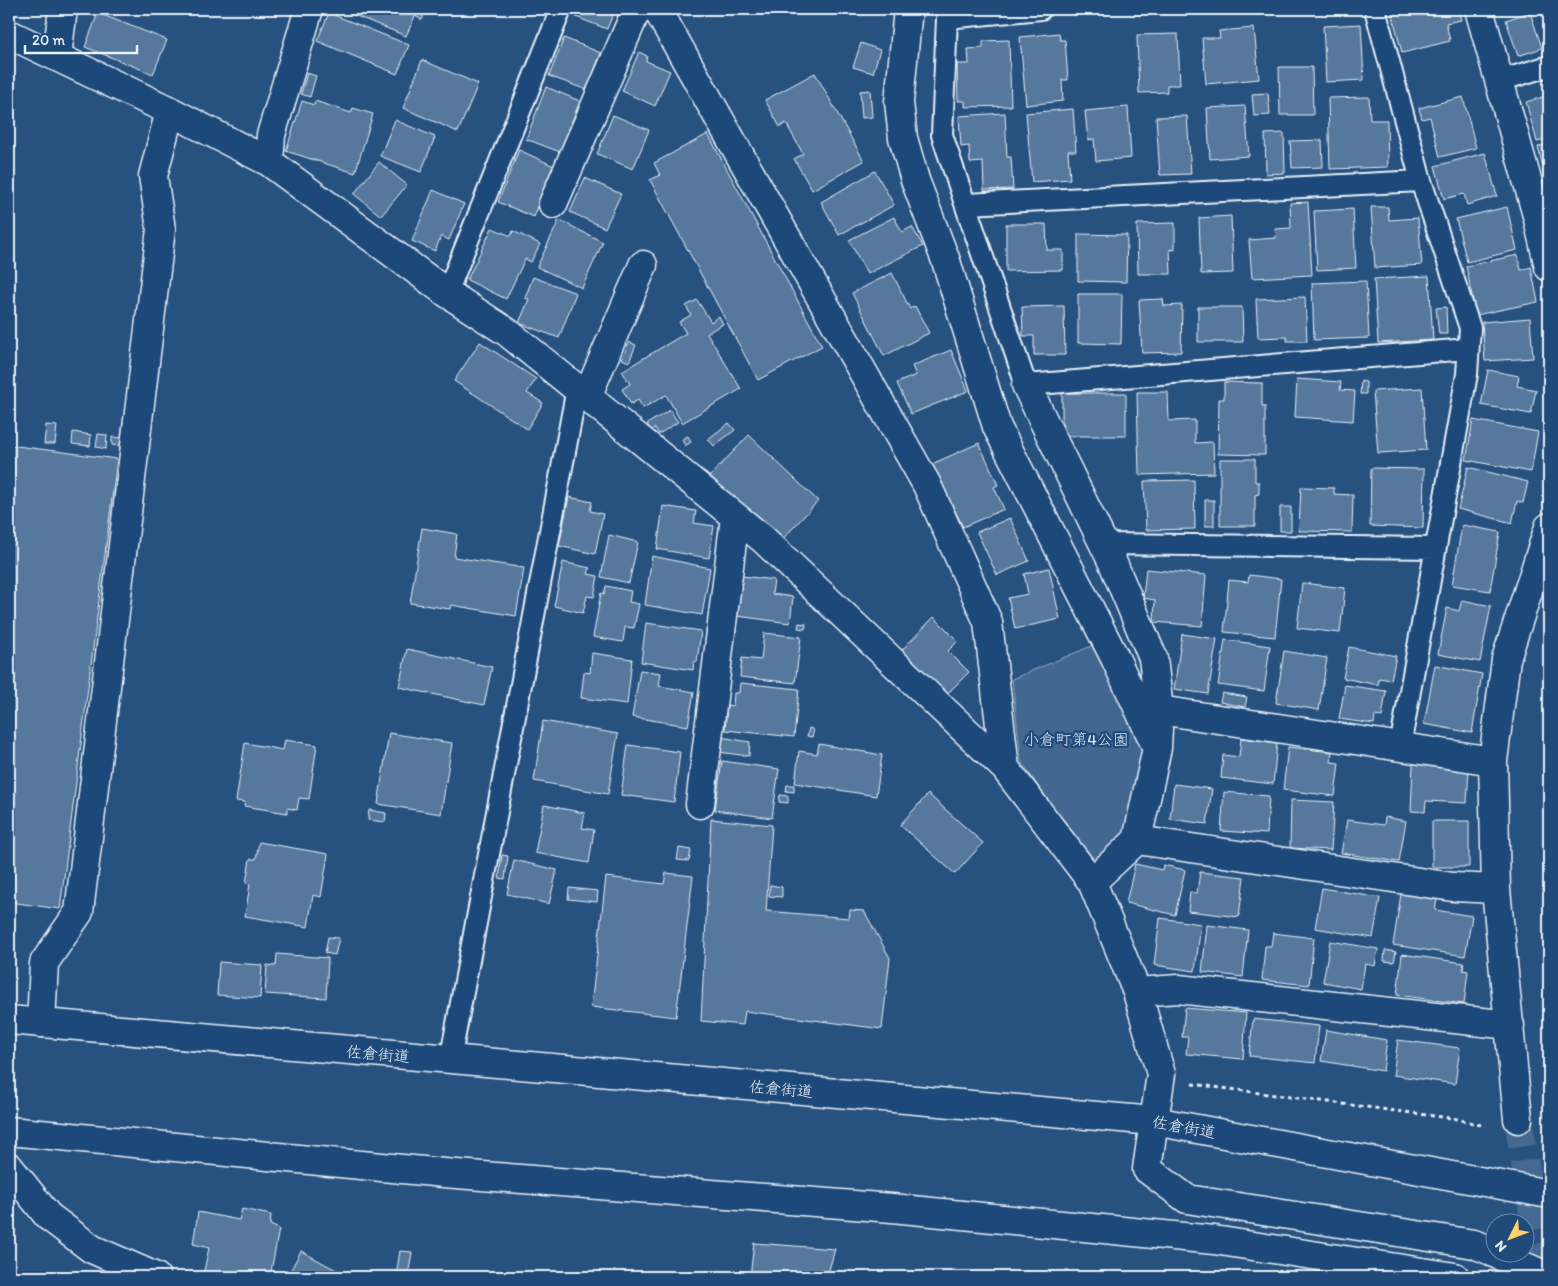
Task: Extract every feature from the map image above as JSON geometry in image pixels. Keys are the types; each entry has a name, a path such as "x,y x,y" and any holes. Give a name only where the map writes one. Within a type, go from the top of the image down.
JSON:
{"main road":[{"path":"57,56 63,9"},
{"path":"269,162 271,135 309,9"},
{"path":"553,204 637,9"},
{"path":"657,9 927,485 988,622 1005,768"},
{"path":"908,9 899,102 903,138 915,180 946,261 997,427 1115,658 1157,748"},
{"path":"1479,9 1499,81 1544,217 1549,266"},
{"path":"9,34 170,111 269,162 447,293 507,332 762,539 1005,768 1092,882 1138,992 1161,1074 1147,1169 1187,1199 1474,1244 1486,1249"},
{"path":"41,1023 44,963 79,912 162,229 152,176 170,111"},
{"path":"582,392 643,265"},
{"path":"1026,385 1104,544 1153,658 1159,710 1157,748 1137,840 1092,882"},
{"path":"700,804 735,517"},
{"path":"1518,1119 1496,889 1493,761 1506,659 1549,528"},
{"path":"1159,710 1493,761"},
{"path":"1137,840 1453,887 1496,889"},
{"path":"1138,992 1178,989 1510,1025"},
{"name":"佐倉街道","path":"9,1020 1154,1121 1549,1194"},
{"path":"12,1140 892,1208 1204,1239 1455,1277"},
{"path":"9,1167 48,1216 92,1249 156,1277"},
{"path":"1520,1264 1549,1277"}],"lane":[{"path":"447,293 561,9"},
{"path":"1041,9 947,18 942,135 967,204 985,268 1026,385 1468,348"},
{"path":"1375,9 1421,181 1470,328 1467,374 1400,747"},
{"path":"1499,81 1549,66"},
{"path":"967,204 1421,181"},
{"path":"450,1060 582,392"},
{"path":"1104,544 1435,548"}],"path":[{"path":"1185,1084 1457,1119 1493,1127"}],"green space":[{"name":"小倉町第4公園","path":"1094,645 1148,752 1132,837 1092,867 1021,761 1012,679"}],"building":[{"path":"351,9 426,9 422,20 415,16 406,36 349,13"},
{"path":"580,9 615,9 607,29 576,17"},
{"path":"1391,9 1458,9 1461,20 1446,23 1450,41 1402,53"},
{"path":"1543,9 1549,9 1549,27"},
{"path":"1530,12 1542,48 1518,56 1506,20"},
{"path":"98,13 167,40 153,74 85,47"},
{"path":"329,13 409,45 397,74 317,41"},
{"path":"1361,24 1364,80 1326,82 1323,26"},
{"path":"1254,28 1259,79 1206,84 1202,38 1220,38 1219,31"},
{"path":"1059,33 1060,40 1065,40 1068,80 1062,80 1063,101 1026,105 1020,37"},
{"path":"1178,34 1180,85 1167,85 1167,92 1139,93 1137,35"},
{"path":"564,38 601,53 587,90 549,76"},
{"path":"1009,40 1011,106 965,107 965,101 958,101 957,64 969,64 968,49 983,48 983,41"},
{"path":"861,43 880,50 873,73 853,67"},
{"path":"639,52 647,56 646,61 670,71 655,106 622,91"},
{"path":"422,60 478,84 458,132 403,108"},
{"path":"1279,67 1312,67 1313,115 1280,115"},
{"path":"307,73 316,76 310,97 301,94"},
{"path":"815,73 864,161 812,190 794,159 803,154 786,123 780,127 765,100"},
{"path":"546,87 580,101 560,152 526,139"},
{"path":"870,90 872,117 862,118 860,91"},
{"path":"1268,93 1270,115 1254,116 1252,94"},
{"path":"1549,95 1549,139 1537,142 1526,102"},
{"path":"1369,97 1370,120 1387,120 1388,167 1330,169 1328,98"},
{"path":"1463,97 1476,148 1440,157 1430,117 1422,119 1419,108"},
{"path":"302,101 314,105 315,101 351,113 353,108 373,114 355,173 286,151"},
{"path":"1245,106 1249,156 1210,159 1207,108"},
{"path":"1128,107 1131,158 1096,161 1094,139 1088,140 1085,111"},
{"path":"1073,109 1076,151 1068,151 1070,179 1032,182 1026,113"},
{"path":"1005,113 1007,157 1011,157 1013,189 984,190 983,162 970,163 969,146 961,147 959,116"},
{"path":"613,115 649,130 633,169 597,154"},
{"path":"1187,116 1191,174 1160,175 1156,117"},
{"path":"395,120 435,137 421,172 380,156"},
{"path":"1284,133 1285,173 1266,174 1265,134"},
{"path":"708,134 822,346 758,380 650,180 660,175 654,163"},
{"path":"1322,140 1323,167 1292,168 1290,141"},
{"path":"1549,144 1549,187 1548,188 1538,147"},
{"path":"519,150 554,166 534,217 498,202"},
{"path":"1485,153 1497,196 1467,205 1464,194 1444,199 1435,166"},
{"path":"379,162 407,185 381,216 354,194"},
{"path":"875,171 894,205 839,235 821,202"},
{"path":"585,178 621,194 605,228 570,212"},
{"path":"433,190 464,204 449,240 441,236 435,251 412,241"},
{"path":"1308,202 1312,275 1252,278 1249,240 1276,238 1275,229 1291,228 1290,203"},
{"path":"1371,207 1388,207 1389,220 1418,218 1422,265 1375,268"},
{"path":"1507,207 1517,250 1467,262 1456,219"},
{"path":"1353,209 1356,268 1317,270 1314,211"},
{"path":"1231,216 1233,273 1201,274 1199,218"},
{"path":"894,217 902,232 912,227 923,246 867,274 849,240"},
{"path":"559,220 603,242 582,288 537,267"},
{"path":"1175,223 1175,250 1170,249 1171,274 1138,274 1137,224"},
{"path":"1006,224 1046,224 1047,250 1063,250 1063,270 1006,271"},
{"path":"492,228 511,236 513,231 540,244 531,262 525,259 506,299 467,280"},
{"path":"1078,234 1127,235 1126,282 1078,281"},
{"path":"1518,255 1521,270 1531,267 1538,302 1476,315 1466,266"},
{"path":"892,273 910,309 915,306 929,333 884,356 852,293"},
{"path":"1429,276 1433,340 1378,343 1374,279"},
{"path":"533,277 576,293 559,338 519,323 529,299 525,298"},
{"path":"1366,281 1369,338 1314,340 1312,283"},
{"path":"1078,294 1122,294 1121,344 1078,343"},
{"path":"1305,297 1307,341 1287,341 1287,337 1258,338 1256,299"},
{"path":"1163,299 1164,306 1182,305 1181,352 1142,353 1139,300"},
{"path":"697,300 711,322 719,316 723,324 707,333 741,389 682,423 666,395 643,408 638,400 631,404 622,389 630,384 622,371 686,333 679,322 691,315 686,306"},
{"path":"1064,306 1065,355 1034,355 1034,336 1023,336 1022,307"},
{"path":"1198,307 1242,307 1243,342 1198,342"},
{"path":"1446,307 1447,334 1439,334 1436,308"},
{"path":"1530,318 1533,358 1485,361 1482,322"},
{"path":"480,342 536,379 527,393 543,403 527,429 454,381"},
{"path":"629,342 636,345 629,362 622,359"},
{"path":"951,350 968,391 911,414 897,383 916,375 912,366"},
{"path":"1488,370 1519,376 1517,386 1536,390 1531,414 1481,405"},
{"path":"1297,379 1341,382 1340,390 1355,391 1353,421 1295,417"},
{"path":"1361,381 1366,382 1366,394 1360,394"},
{"path":"1224,382 1262,383 1262,406 1265,406 1265,455 1218,454 1219,399 1224,399"},
{"path":"1422,388 1426,450 1378,453 1373,391"},
{"path":"1137,392 1168,392 1169,421 1195,420 1195,443 1213,442 1214,473 1139,475"},
{"path":"1062,393 1126,393 1126,436 1062,436"},
{"path":"670,410 678,422 659,434 655,428 651,430 647,424"},
{"path":"1473,420 1538,432 1531,472 1466,460"},
{"path":"729,423 735,430 714,446 708,439"},
{"path":"46,425 57,426 55,444 44,444"},
{"path":"73,432 91,435 90,446 72,444"},
{"path":"98,434 107,435 106,449 96,447"},
{"path":"749,435 818,501 780,542 710,476"},
{"path":"688,436 691,442 685,446 682,439"},
{"path":"112,437 121,438 120,446 112,445"},
{"path":"979,443 998,485 994,487 1004,509 963,527 932,464"},
{"path":"9,445 117,459 60,909 9,902"},
{"path":"1220,459 1255,459 1255,482 1259,482 1259,494 1255,495 1255,526 1220,526"},
{"path":"1468,467 1528,482 1523,503 1517,501 1512,523 1458,509"},
{"path":"1371,468 1424,469 1423,528 1370,526"},
{"path":"1194,480 1195,529 1146,530 1144,481"},
{"path":"1301,487 1334,488 1334,494 1353,495 1352,532 1299,531"},
{"path":"569,497 592,502 590,511 603,514 595,554 559,546"},
{"path":"1205,500 1214,500 1214,526 1205,526"},
{"path":"663,506 696,511 694,523 714,526 709,558 657,549"},
{"path":"1280,507 1291,507 1291,531 1280,531"},
{"path":"1010,518 1029,561 997,575 977,532"},
{"path":"1462,525 1500,532 1490,591 1452,585"},
{"path":"422,528 457,534 454,557 524,568 516,616 451,605 450,609 410,603"},
{"path":"609,535 638,542 629,583 601,577"},
{"path":"652,556 710,568 702,615 645,605"},
{"path":"563,562 590,568 588,574 598,576 594,597 587,596 583,613 554,606"},
{"path":"1049,568 1060,619 1015,629 1008,598 1028,594 1024,574"},
{"path":"1146,569 1206,575 1202,626 1154,622 1155,600 1143,598"},
{"path":"1249,575 1281,579 1275,637 1224,632 1229,580 1248,582"},
{"path":"742,576 774,580 772,594 793,597 790,623 737,616"},
{"path":"1302,583 1345,588 1340,633 1297,628"},
{"path":"606,586 631,591 629,602 639,604 634,628 625,627 623,642 593,637 601,593 604,594"},
{"path":"1462,600 1491,606 1480,662 1438,654 1447,608 1459,611"},
{"path":"934,617 958,641 948,651 969,672 944,697 899,653"},
{"path":"646,623 701,631 697,662 694,662 693,670 641,662"},
{"path":"799,623 806,624 805,629 798,628"},
{"path":"764,633 801,637 795,683 740,677 742,658 761,660"},
{"path":"1182,634 1217,639 1208,694 1174,689"},
{"path":"1225,640 1270,646 1264,691 1218,685"},
{"path":"1349,647 1396,656 1391,680 1379,678 1378,685 1343,678"},
{"path":"407,649 492,667 484,705 399,687"},
{"path":"1284,651 1327,658 1319,710 1276,703"},
{"path":"592,653 632,659 627,704 581,698 584,672 590,673"},
{"path":"1435,665 1482,674 1472,733 1424,724"},
{"path":"640,670 661,673 659,686 694,692 688,726 632,717"},
{"path":"740,683 799,689 794,737 725,730 727,705 733,706 734,693 739,693"},
{"path":"1345,685 1386,691 1382,717 1375,716 1374,724 1339,719"},
{"path":"1222,693 1247,697 1245,707 1220,702"},
{"path":"543,721 618,734 608,794 534,781"},
{"path":"809,728 814,730 812,737 807,736"},
{"path":"389,733 452,743 441,814 378,804"},
{"path":"720,737 750,742 749,756 718,752"},
{"path":"1241,738 1277,743 1273,784 1221,778 1223,755 1239,757"},
{"path":"285,740 317,745 309,799 299,798 297,810 287,808 287,813 244,806 245,802 236,801 245,743 283,750"},
{"path":"819,744 882,755 876,796 795,783 799,751 817,754"},
{"path":"628,745 680,752 674,802 621,795"},
{"path":"1288,747 1332,752 1331,762 1339,763 1335,796 1283,790"},
{"path":"722,761 779,769 772,818 715,810"},
{"path":"1413,764 1469,768 1467,803 1426,801 1425,812 1411,811"},
{"path":"1174,784 1212,789 1207,824 1170,819"},
{"path":"787,785 794,785 794,792 786,791"},
{"path":"1224,792 1269,796 1267,834 1221,831"},
{"path":"928,794 983,843 955,874 900,825"},
{"path":"780,795 788,796 788,803 779,802"},
{"path":"1291,800 1334,802 1331,850 1290,848"},
{"path":"544,805 585,813 582,828 594,830 589,863 535,853"},
{"path":"369,810 386,813 385,822 368,820"},
{"path":"1385,817 1406,821 1399,862 1341,853 1347,820 1384,825"},
{"path":"711,819 772,825 766,911 849,918 850,910 864,911 890,958 882,1029 745,1011 743,1025 701,1021"},
{"path":"1432,821 1469,821 1469,867 1432,867"},
{"path":"259,842 328,854 321,897 313,895 308,927 245,916 250,884 246,883 250,859 256,859"},
{"path":"679,848 691,850 689,861 677,860"},
{"path":"502,855 508,856 505,879 499,878"},
{"path":"514,860 557,870 549,904 507,894"},
{"path":"1135,864 1162,870 1163,865 1185,870 1175,915 1126,903"},
{"path":"1200,872 1244,877 1239,917 1188,911 1190,892 1197,893"},
{"path":"666,873 693,876 676,1017 591,1007 606,877 664,884"},
{"path":"770,885 782,887 782,897 769,896"},
{"path":"569,888 598,891 597,902 568,899"},
{"path":"1322,888 1380,898 1373,938 1315,928"},
{"path":"1401,894 1437,899 1435,910 1472,916 1465,956 1393,945"},
{"path":"1160,918 1201,924 1195,971 1154,965"},
{"path":"1207,925 1248,930 1243,977 1202,972"},
{"path":"1273,933 1314,938 1309,985 1262,980 1265,946 1271,946"},
{"path":"328,937 339,938 335,955 325,953"},
{"path":"1330,941 1378,949 1375,966 1365,964 1361,989 1323,982"},
{"path":"1385,950 1396,952 1394,962 1384,961"},
{"path":"277,954 328,958 326,998 265,994 267,965 276,966"},
{"path":"1402,954 1464,963 1463,970 1468,971 1464,1004 1397,995"},
{"path":"219,962 262,965 260,998 217,995"},
{"path":"1185,1008 1246,1013 1243,1059 1186,1054 1188,1037 1182,1037"},
{"path":"1253,1019 1319,1026 1315,1063 1249,1056"},
{"path":"1326,1030 1387,1040 1383,1071 1321,1061"},
{"path":"1398,1040 1460,1048 1455,1084 1393,1075"},
{"path":"242,1209 271,1215 270,1225 279,1229 270,1277 210,1277 203,1275 209,1248 193,1244 198,1212 239,1220"},
{"path":"754,1243 835,1249 827,1277 750,1277"},
{"path":"301,1251 349,1277 287,1277"},
{"path":"400,1251 412,1252 408,1277 396,1276"},
{"path":"57,1270 71,1277 54,1277"},
{"path":"362,1272 372,1277 359,1277"}],"tunnel":[{"path":"1518,1119 1543,1277"}]}
